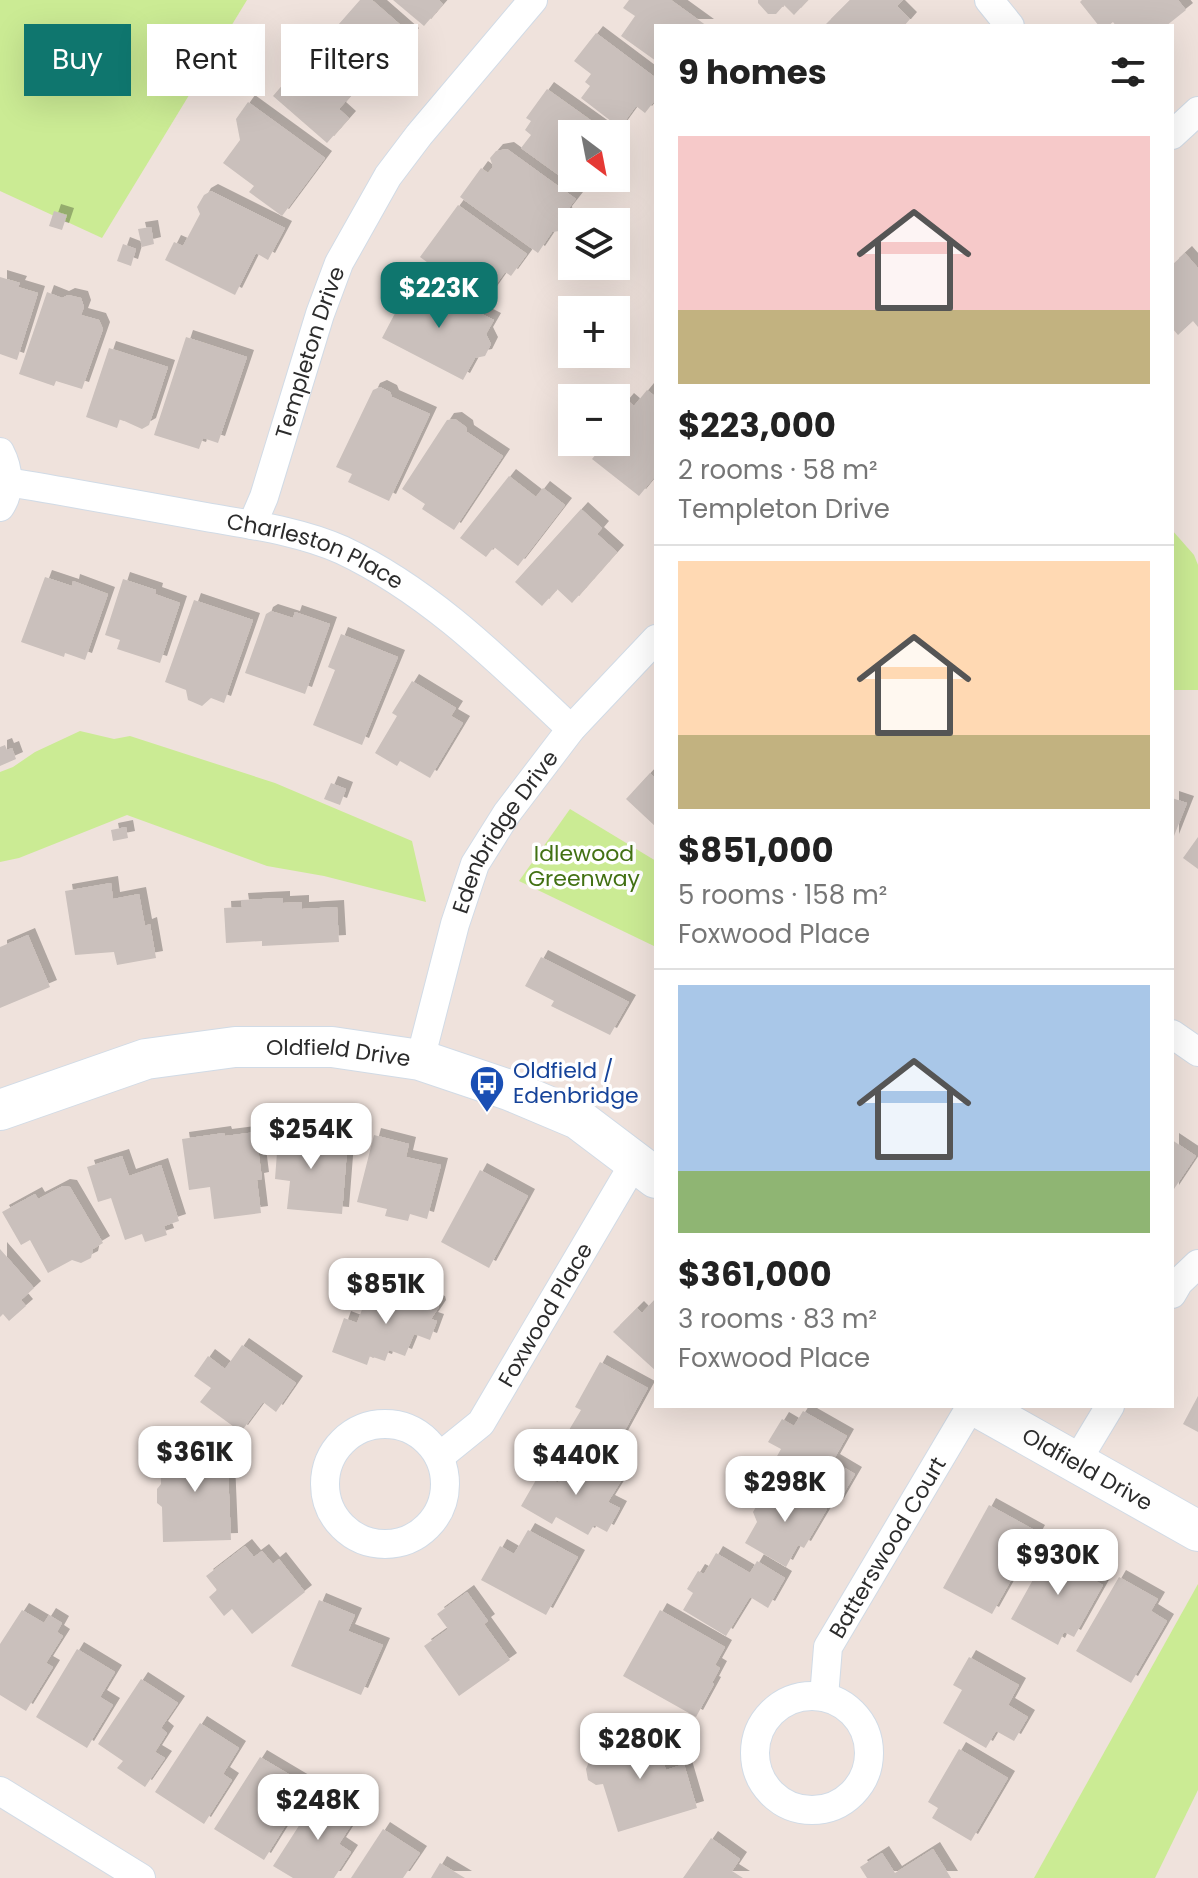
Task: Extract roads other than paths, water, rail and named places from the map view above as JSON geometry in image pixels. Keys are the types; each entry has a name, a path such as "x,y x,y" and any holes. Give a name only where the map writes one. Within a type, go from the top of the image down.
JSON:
{"street":[{"name":"Templeton Drive","path":"252,525 264,497 320,314 339,263 388,176 533,0"},
{"path":"989,0 1008,24"},
{"path":"1174,133 1198,111"},
{"name":"Charleston Place","path":"0,452 5,462 4,494 252,525 341,550 409,587 474,637 571,729"},
{"name":"Edenbridge Drive","path":"420,1060 455,924 475,864 507,813 571,729 654,641"},
{"path":"1174,1035 1198,1052"},
{"name":"Oldfield Drive","path":"0,1110 146,1059 235,1047 332,1047 420,1060 509,1090 578,1119 646,1169"},
{"name":"Foxwood Place","path":"439,1457 481,1423 646,1169"},
{"path":"1174,1291 1198,1264"},
{"name":"Batterswood Court","path":"824,1697 828,1647 972,1408"},
{"name":"Oldfield Drive","path":"977,1408 1198,1531"},
{"path":"1075,1464 1109,1408"},
{"path":"390,1423 410,1429 427,1440 439,1457 445,1481 442,1502 433,1521 416,1536 381,1544 361,1539 342,1526 330,1509 325,1487 327,1466 346,1438 364,1427 390,1423"},
{"path":"804,1697 824,1697 852,1713 868,1742 868,1761 862,1781 851,1794 835,1806 804,1810 784,1804 765,1788 757,1770 755,1743 762,1725 774,1710 804,1697"},
{"path":"0,1791 141,1878"}],"place":[{"name":"Oldfield / Edenbridge","path":"487,1114"}],"park label":[{"name":"Idlewood Greenway","path":"584,866"}]}
